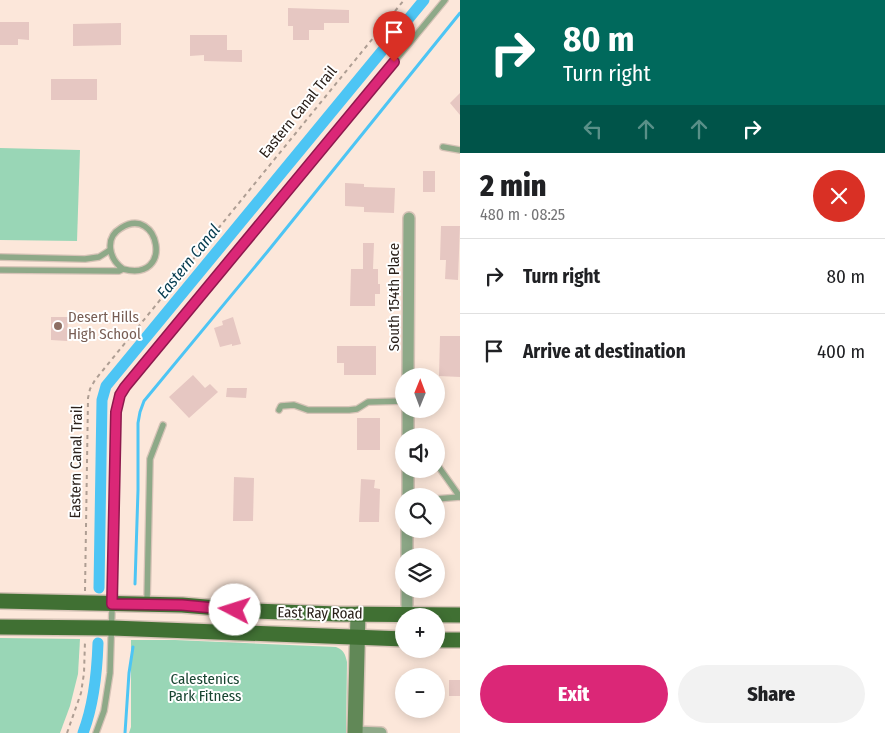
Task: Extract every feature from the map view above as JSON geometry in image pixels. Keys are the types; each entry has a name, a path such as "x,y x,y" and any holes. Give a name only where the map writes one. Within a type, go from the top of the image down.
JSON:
{"main road":[{"name":"East Ray Road","path":"0,601 182,605 253,611 395,615"},
{"name":"East Ray Road","path":"445,615 460,615"},
{"name":"East Ray Road","path":"0,627 112,628 395,639"},
{"path":"445,640 460,640"}],"street":[{"name":"South 154th Place","path":"408,368 409,218"},
{"path":"358,614 355,733 381,733"}],"lane":[{"path":"96,733 104,711 108,690 112,628 116,412 120,395 445,0"},
{"path":"443,147 460,150"},
{"path":"139,225 146,228 152,233 157,246 152,262 139,270 123,269 112,258 110,242 114,235 125,226 139,225"},
{"path":"0,257 85,258 98,257 110,250"},
{"path":"0,270 119,272 123,269"},
{"path":"279,410 281,406 288,405 308,410 349,410 357,409 368,402 395,401"},
{"path":"147,604 150,459 163,425"},
{"path":"445,476 460,497"},
{"path":"445,498 460,497"}],"path":[{"name":"Eastern Canal Trail","path":"85,602 88,398 90,389 95,380 174,282 404,0"},
{"path":"67,733 81,693 84,673 85,628"}],"green space":[{"path":"0,148 80,150 77,241 0,240"},
{"path":"0,638 80,639 78,674 70,706 60,733 0,733"},
{"name":"Calestenics Park Fitness","path":"131,640 175,640 336,647 341,649 347,662 346,733 129,733 131,727"}],"building":[{"path":"288,8 349,10 349,23 324,23 324,30 309,30 309,40 293,40 293,26 288,26"},
{"path":"0,22 29,22 29,40 18,39 18,45 0,45"},
{"path":"121,23 121,45 73,46 73,24"},
{"path":"190,35 227,35 227,50 242,50 242,62 204,61 204,55 190,56"},
{"path":"51,79 97,79 97,100 51,100"},
{"path":"460,93 460,115 450,103"},
{"path":"423,171 435,171 435,192 423,192"},
{"path":"345,183 364,184 364,187 395,188 394,213 364,212 364,207 345,206"},
{"path":"441,226 460,226 458,280 445,279 446,260 440,260"},
{"path":"363,243 374,243 373,269 378,269 380,294 375,294 375,306 350,306 351,269 363,269"},
{"path":"51,317 68,317 67,341 51,340"},
{"path":"233,317 241,344 220,347 214,328 223,325 222,321"},
{"path":"440,336 460,336 460,377 445,376 445,368 439,368"},
{"path":"337,346 376,346 376,375 344,375 344,363 337,363"},
{"path":"193,375 205,388 210,384 218,392 189,418 169,397"},
{"path":"227,388 247,388 246,398 226,397"},
{"path":"357,418 380,418 380,450 357,450"},
{"path":"234,477 254,478 253,521 233,521"},
{"path":"361,479 375,480 374,488 380,489 379,522 359,522"},
{"path":"449,680 460,680 460,696 449,696"}],"waterway":[{"name":"Eastern Canal","path":"99,588 102,400 106,386 424,0"},
{"path":"135,584 138,423 144,401 460,13"},
{"name":"Eastern Canal","path":"83,733 94,689 98,643"},
{"path":"125,733 129,673 133,647"}],"place":[{"name":"Desert Hills High School","path":"58,326"}],"route":[{"path":"235,610 182,605 112,604 117,403 125,387 394,62"}]}
